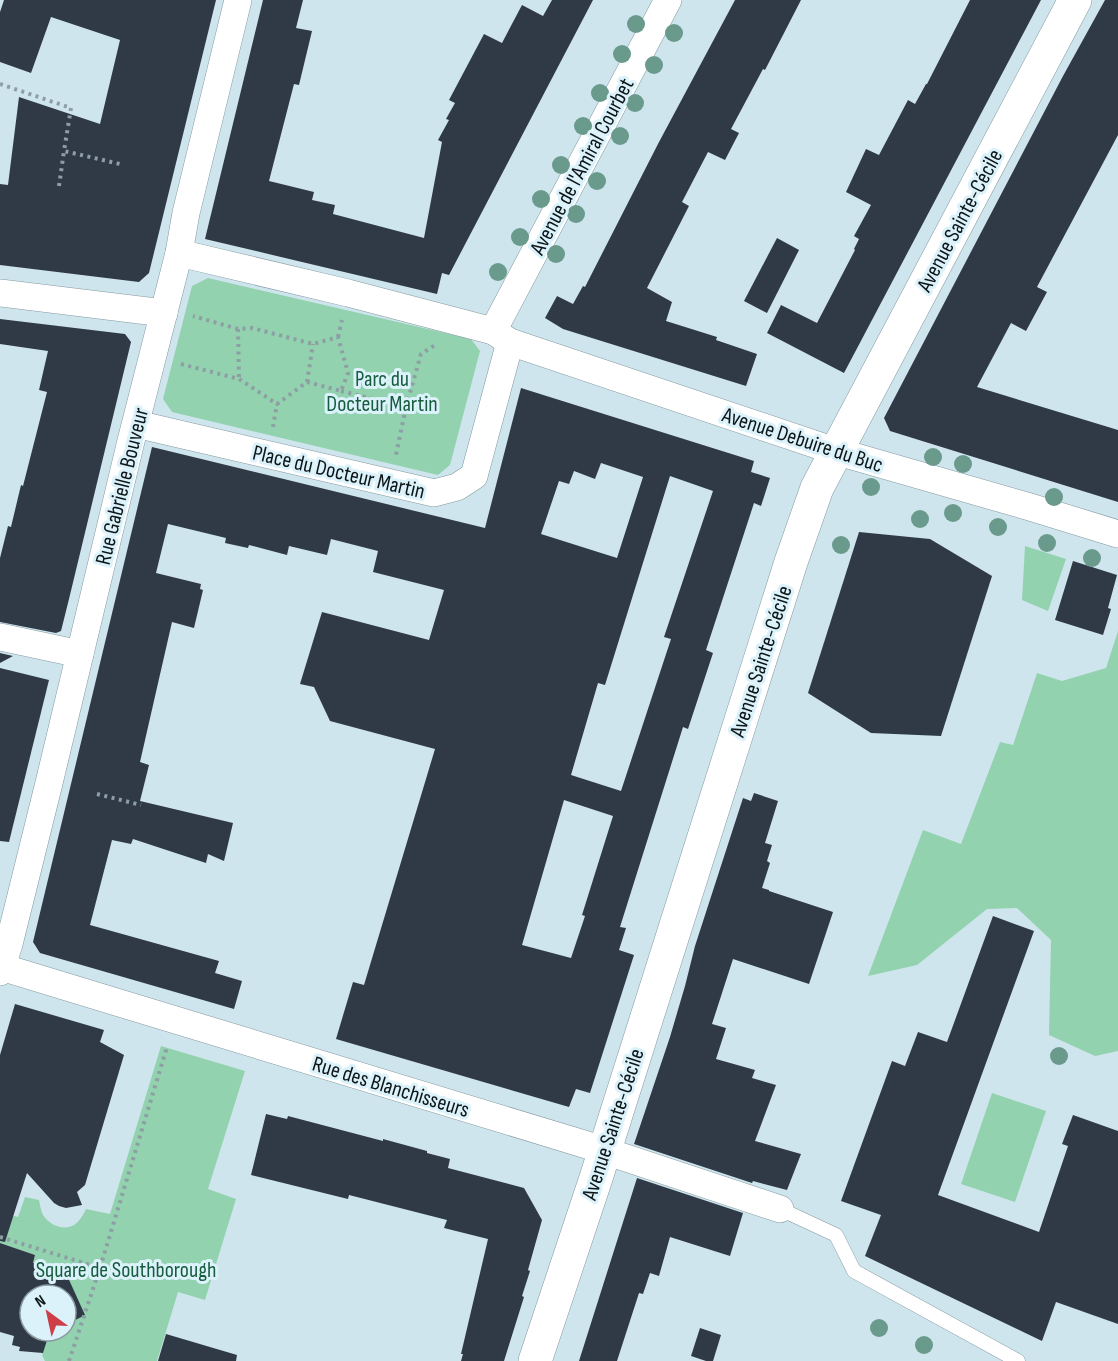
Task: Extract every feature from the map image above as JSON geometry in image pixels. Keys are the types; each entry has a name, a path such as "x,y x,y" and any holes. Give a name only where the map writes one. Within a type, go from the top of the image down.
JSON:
{"street":[{"name":"Rue Gabrielle Bouveur","path":"1,969 179,253 186,213 238,0"},
{"name":"Avenue de l'Amiral Courbet","path":"491,332 668,0"},
{"name":"Avenue Sainte-Cécile","path":"535,1361 794,553 817,488 1076,0"},
{"path":"179,253 348,293 491,332"},
{"path":"0,293 164,313"},
{"name":"Avenue Debuire du Buc","path":"491,332 836,451 1118,534"},
{"name":"Place du Docteur Martin","path":"136,423 434,493 457,487 474,476 491,332"},
{"path":"0,636 80,654"},
{"name":"Rue des Blanchisseurs","path":"1,969 587,1145 780,1209"}],"lane":[{"path":"780,1209 836,1235 854,1271 1018,1361"}],"path":[{"path":"0,84 70,108 59,186"},
{"path":"64,151 120,164"},
{"path":"193,316 313,344 338,337"},
{"path":"341,325 338,337 348,373 341,391"},
{"path":"238,328 238,379"},
{"path":"391,483 406,407 421,354 491,332"},
{"path":"181,364 238,379 277,404 307,382 313,344"},
{"path":"307,382 406,407"},
{"path":"97,794 141,805"},
{"path":"69,1361 176,1020"},
{"path":"0,1237 100,1268"}],"green space":[{"name":"Parc du Docteur Martin","path":"208,278 471,339 480,351 450,465 438,475 172,412 163,399 192,286"},
{"path":"1025,546 1066,559 1048,611 1022,600"},
{"path":"1118,631 1118,1051 1095,1056 1049,1035 1051,940 1017,908 987,909 917,965 868,976 923,830 961,844 1000,742 1013,745 1037,673 1062,681 1106,668"},
{"name":"Square de Southborough","path":"161,1046 245,1071 208,1189 236,1199 205,1300 178,1292 157,1361 45,1361 42,1355 46,1343 78,1343 78,1283 67,1283 65,1271 33,1263 35,1255 0,1243 0,1212 18,1217 25,1197 39,1200 46,1219 61,1227 74,1225 86,1209 110,1214"},
{"path":"992,1093 1046,1111 1015,1202 961,1184"}],"building":[{"path":"4,0 216,0 149,273 139,282 0,265 0,184 8,185 19,97 100,124 120,40 51,17 31,73 0,62 0,12"},
{"path":"263,0 303,0 296,28 312,31 299,85 294,84 269,181 314,192 312,200 335,205 333,214 424,238 442,142 438,140 455,103 449,100 484,34 502,43 522,5 543,16 552,0 593,0 449,275 442,273 437,294 205,239"},
{"path":"735,0 801,0 731,129 739,133 725,160 708,152 682,202 689,206 647,288 672,302 666,321 717,337 716,340 757,354 746,386 563,329 545,318 557,296 573,304 583,286 585,287"},
{"path":"970,0 1041,0 844,373 767,333 781,305 817,323 855,250 859,239 854,236 871,205 846,192 866,149 879,155 908,100 915,104"},
{"path":"1105,0 1118,0 1118,135 1037,287 1047,292 1026,331 1011,323 977,387 1118,430 1118,502 890,431 884,418"},
{"path":"777,238 799,250 767,313 744,301"},
{"path":"0,319 125,334 131,342 61,631 56,633 0,622 0,558 8,526 11,527 21,485 23,486 47,392 39,390 48,351 0,344"},
{"path":"521,388 754,461 751,472 770,478 761,506 754,503 706,650 713,653 688,729 683,727 620,927 626,928 619,950 634,955 590,1093 576,1089 569,1107 336,1039 353,982 364,985 435,749 330,721 314,687 300,684 322,612 429,640 444,590 373,572 378,551 331,539 327,555 289,546 287,555 249,545 248,548 225,543 226,538 168,524 156,573 201,584 200,589 203,590 194,628 172,622 140,762 149,765 140,801 233,823 224,861 208,854 206,863 133,839 131,844 112,840 90,925 219,961 215,973 242,981 234,1009 40,953 33,942 152,447 485,528","holes":["601,463 643,477 617,558 541,534 559,481 569,484 574,471 595,479","670,476 713,491 664,637 671,639 621,791 571,775 598,683 605,685","564,800 613,816 571,958 522,945"]},
{"path":"859,532 930,539 992,576 941,736 871,733 808,693"},
{"path":"1073,561 1117,575 1108,608 1111,609 1103,635 1055,620"},
{"path":"0,653 13,656 0,663"},
{"path":"0,668 49,680 9,842 0,841"},
{"path":"754,793 778,801 765,843 772,845 767,861 770,863 762,888 833,912 809,984 733,959 712,1024 726,1028 716,1059 755,1070 752,1078 776,1085 755,1141 801,1154 787,1190 753,1181 752,1183 634,1144 670,1037 695,946 743,798 751,801"},
{"path":"993,916 1034,931 938,1195 1039,1232 1068,1146 1062,1144 1073,1115 1118,1131 1118,1324 1056,1302 1042,1341 865,1256 881,1215 841,1201 892,1061 905,1066 918,1032 947,1042"},
{"path":"15,1004 104,1030 100,1042 124,1055 85,1185 77,1192 82,1205 66,1208 59,1206 27,1173 5,1242 0,1241 0,1055"},
{"path":"266,1114 287,1119 288,1116 427,1151 427,1153 450,1159 448,1168 524,1188 542,1220 528,1270 530,1271 522,1296 524,1297 504,1361 461,1361 488,1239 444,1228 447,1220 349,1195 348,1199 251,1175"},
{"path":"637,1178 743,1213 730,1256 670,1237 659,1276 650,1273 643,1294 639,1293 617,1361 579,1361"},
{"path":"0,1243 35,1255 33,1263 65,1271 70,1283 18,1283 18,1343 46,1343 43,1353 19,1351 20,1347 12,1345 14,1336 0,1332"},
{"path":"78,1300 85,1315 78,1319"},
{"path":"700,1328 721,1335 713,1361 691,1356"},
{"path":"166,1334 237,1355 236,1361 158,1361"}]}
